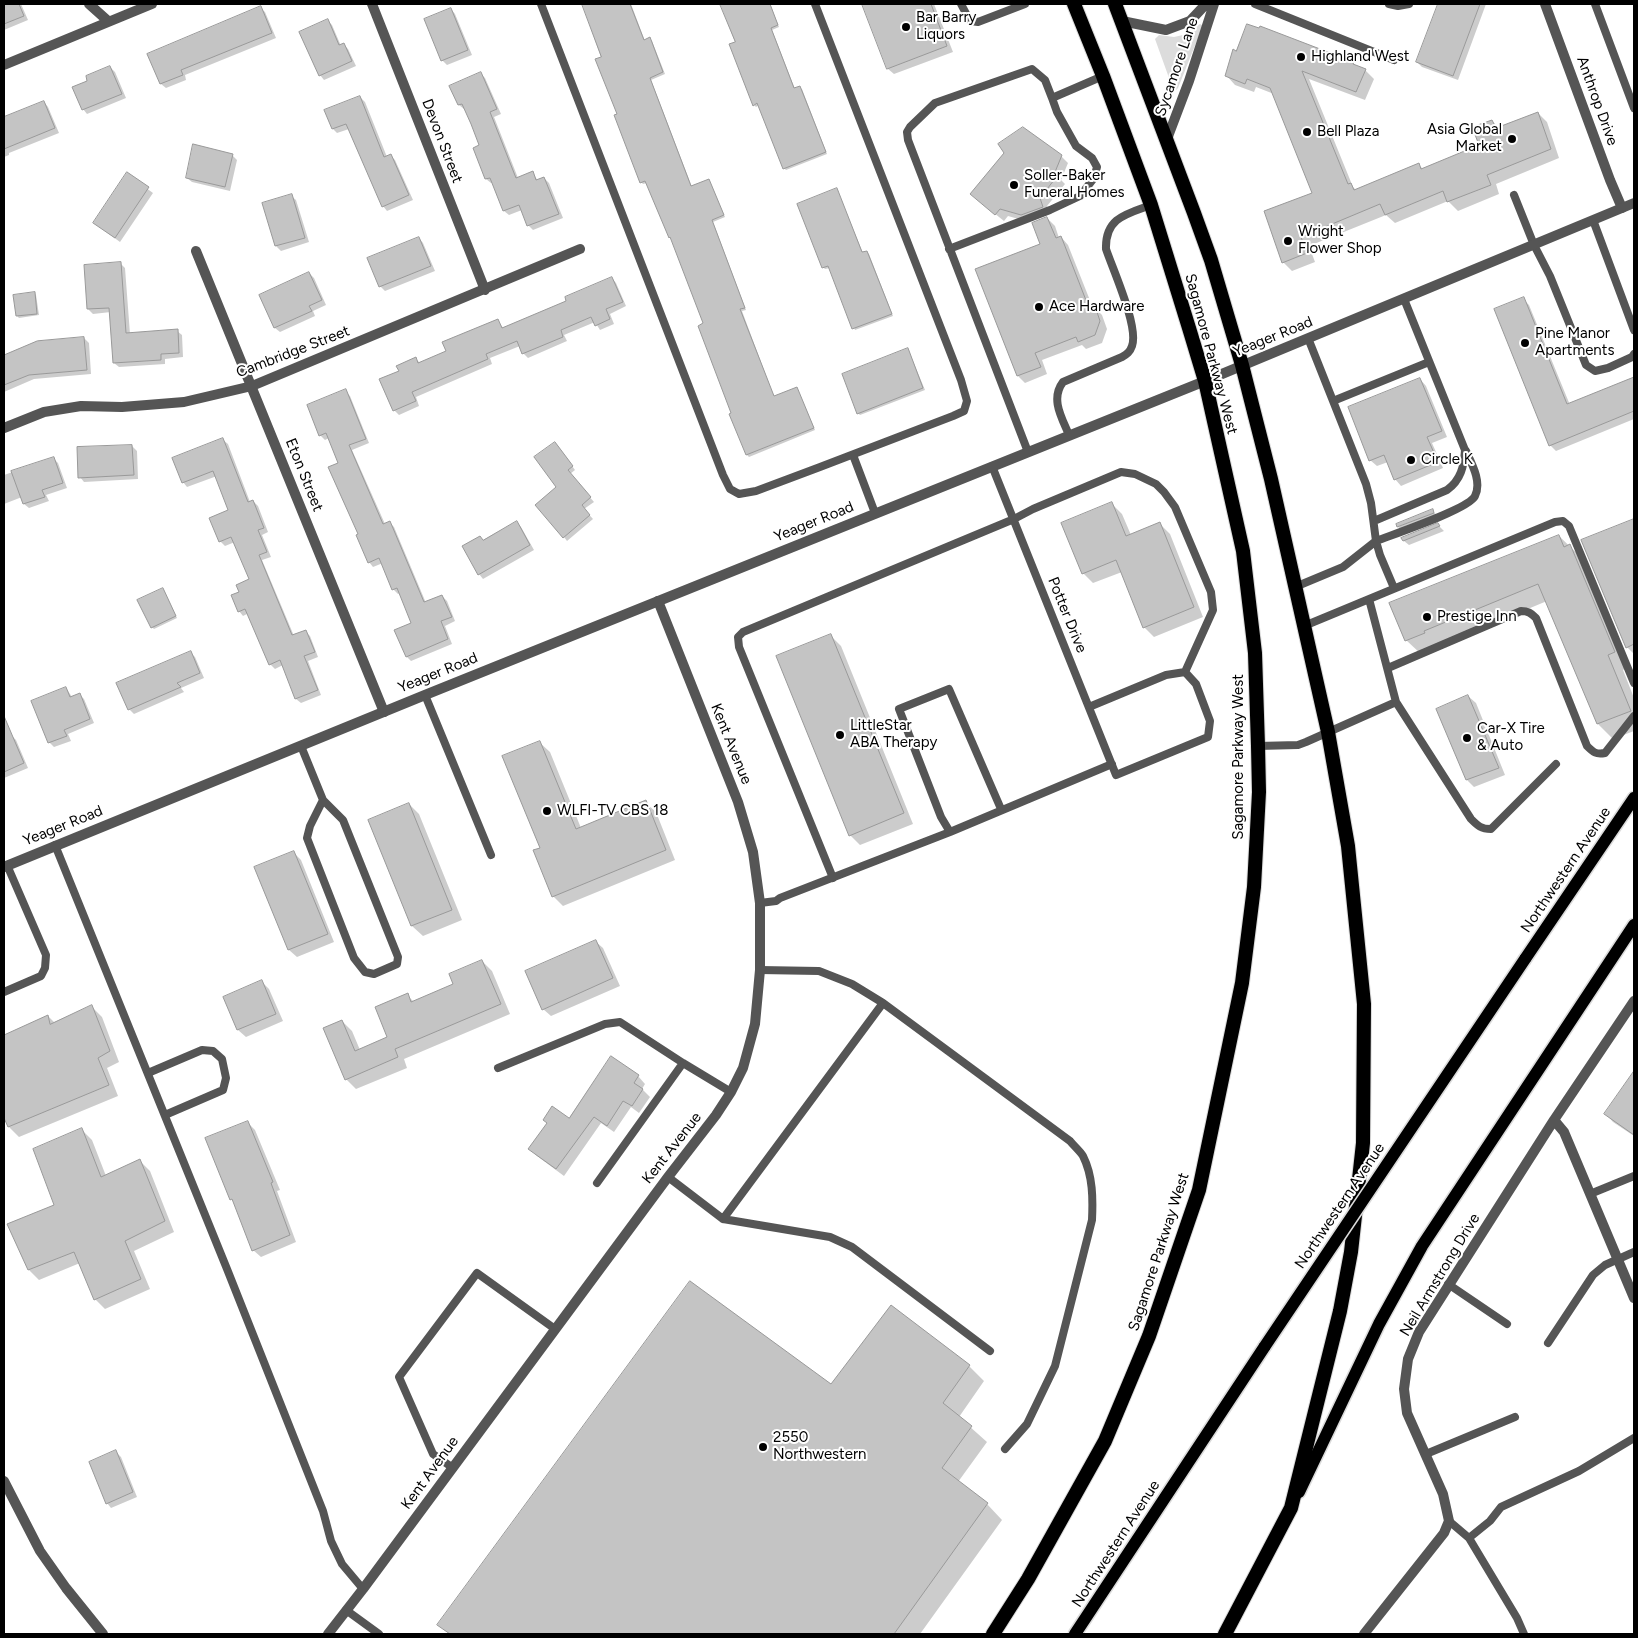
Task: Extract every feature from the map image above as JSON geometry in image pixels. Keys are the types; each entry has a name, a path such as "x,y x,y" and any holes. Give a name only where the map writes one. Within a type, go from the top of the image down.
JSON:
{"highway":[{"name":"Sagamore Parkway West","path":"992,1634 1028,1579 1106,1441 1150,1336 1199,1190 1242,983 1254,887 1259,792 1255,653 1243,551 1205,381 1151,205 1074,4"},
{"name":"Sagamore Parkway West","path":"1115,4 1211,260 1242,365 1271,479 1328,732 1348,846 1364,1004 1363,1142 1350,1252 1340,1312 1291,1508 1225,1634"}],"main road":[{"name":"Northwestern Avenue","path":"1075,1634 1265,1346 1634,798"},
{"path":"1291,1508 1379,1324 1422,1246 1634,925"}],"street":[{"path":"90,4 108,21"},
{"path":"4,65 152,4"},
{"name":"Devon Street","path":"372,4 485,290"},
{"name":"Sycamore Lane","path":"1122,21 1166,30 1190,21 1206,4"},
{"name":"Sycamore Lane","path":"1167,139 1189,81 1214,4"},
{"name":"Anthrop Drive","path":"1546,4 1622,208"},
{"name":"Yeager Road","path":"5,866 658,600 1205,381 1634,203"},
{"name":"Cambridge Street","path":"4,428 44,412 81,406 122,407 184,402 252,386 580,249"},
{"name":"Eton Street","path":"196,251 384,712"},
{"name":"Kent Avenue","path":"328,1634 716,1115 732,1092 743,1068 755,1024 760,970 760,903 753,852 738,802 658,600"},
{"name":"Neil Armstrong Drive","path":"1449,1521 1444,1494 1407,1413 1404,1389 1408,1359 1419,1332 1448,1284 1634,1001"},
{"path":"1554,1120 1564,1132 1634,1298"},
{"path":"4,1481 40,1551 66,1588 103,1634"},
{"path":"1364,1634 1444,1533 1449,1521"}],"lane":[{"path":"541,4 720,466 730,490 739,494 756,491 964,412 967,401 962,380 815,4"},
{"path":"961,4 970,20 978,22 1025,4"},
{"path":"1255,4 1394,60"},
{"path":"1389,4 1398,6 1409,4"},
{"path":"1595,4 1634,108"},
{"path":"949,249 1050,210 1080,196 1094,178 1097,167 1092,158 1076,146 1057,112 1045,80 1032,70 935,103 907,132 908,140 949,249 1028,452"},
{"path":"1052,98 1103,76"},
{"path":"1514,195 1534,245 1550,276 1586,365 1595,371 1608,368 1632,357 1634,354"},
{"path":"1069,435 1058,408 1057,389 1063,382 1122,357 1129,352 1133,345 1133,325 1106,249 1108,233 1112,224 1122,215 1151,205"},
{"path":"1593,220 1634,330"},
{"path":"1295,587 1343,567 1376,541 1436,518 1471,502 1476,496 1478,488 1476,476 1404,299"},
{"path":"1308,338 1366,484 1376,541 1394,588"},
{"path":"1333,402 1429,362"},
{"path":"1374,521 1447,490 1454,485 1459,478 1464,464 1465,450"},
{"path":"853,455 875,513"},
{"name":"Potter Drive","path":"992,466 1116,775 1208,737 1210,721 1196,684 1184,672"},
{"path":"833,878 740,648 738,637 743,632 1014,519 1033,509 1121,472 1135,474 1156,484 1175,507 1212,592 1213,610 1184,672 1166,675 1089,707"},
{"path":"1304,626 1563,520 1569,526 1634,683"},
{"path":"1369,599 1396,702 1471,819 1483,829 1491,829 1556,764"},
{"path":"1388,668 1526,611 1536,618 1587,746 1593,752 1598,754 1605,753 1634,716"},
{"path":"950,832 941,817 899,709 949,689 1001,810"},
{"path":"425,695 491,855"},
{"path":"1258,746 1298,745 1396,702"},
{"path":"301,746 323,800 343,820 398,956 397,964 374,974 365,972 354,958 307,838 310,826 323,800"},
{"path":"760,903 776,901 950,832 1112,764"},
{"path":"55,845 320,1502 332,1541 342,1564 363,1589"},
{"path":"4,992 41,976 45,968 46,955 5,866"},
{"path":"760,970 818,971 852,984 883,1004 1070,1142 1083,1155 1090,1177 1093,1197 1092,1220 1055,1366 1027,1424 1006,1449"},
{"path":"723,1219 883,1004"},
{"path":"498,1068 605,1024 620,1022 682,1063 732,1092"},
{"path":"148,1073 202,1050 213,1051 222,1059 226,1078 223,1090 165,1115"},
{"path":"598,1183 682,1063"},
{"path":"1590,1194 1634,1176"},
{"path":"668,1177 723,1219 830,1237 844,1244 875,1264 990,1351"},
{"path":"1548,1343 1593,1275 1605,1265 1634,1252"},
{"path":"453,1468 433,1454 399,1376 477,1273 556,1329"},
{"path":"1448,1284 1508,1324"},
{"path":"1426,1454 1515,1417"},
{"path":"1469,1538 1490,1521 1500,1507 1579,1470 1634,1438"},
{"path":"1449,1521 1469,1538 1518,1618 1524,1634"},
{"path":"346,1610 378,1634"}],"shaded area":[{"path":"1200,24 1202,28 1178,88 1176,90 1173,89 1155,39 1159,35 1174,37 1183,35"}],"building":[{"path":"4,4 19,4 24,16 4,24"},
{"path":"582,4 630,4 644,40 650,37 663,72 650,78 691,186 709,179 724,215 712,220 745,308 740,309 774,396 797,387 814,428 746,455 729,414 731,413 698,326 703,323 670,237 645,181 640,183 614,115 617,114 595,59 601,57"},
{"path":"720,4 770,4 778,25 771,28 794,88 800,86 826,152 783,169 757,103 753,106 729,44 735,42"},
{"name":"Bar Barry Liquors","path":"862,4 931,4 947,46 887,69"},
{"path":"1438,4 1480,4 1453,76 1416,62"},
{"path":"261,6 272,33 181,70 183,75 160,84 147,54"},
{"path":"451,8 468,50 441,61 424,19"},
{"path":"328,19 339,45 344,43 352,61 319,76 299,32"},
{"path":"1247,24 1259,28 1260,26 1354,62 1353,64 1366,69 1356,92 1302,71 1348,184 1351,183 1354,190 1419,163 1421,169 1479,145 1472,127 1492,120 1496,128 1538,112 1551,149 1487,175 1491,185 1447,202 1443,191 1385,215 1380,204 1301,237 1307,253 1282,263 1264,211 1312,193 1270,88 1247,79 1245,84 1225,76 1233,49 1236,51"},
{"path":"110,66 122,94 82,110 72,87 87,81 86,76"},
{"path":"481,72 497,109 490,112 516,178 533,171 536,180 544,177 559,214 527,226 519,205 503,211 490,178 485,179 473,148 479,145 471,124 462,104 458,105 449,86"},
{"path":"360,96 384,157 391,154 409,195 382,207 346,124 332,129 324,110"},
{"path":"44,101 55,128 4,149 4,117"},
{"name":"Soller-Baker Funeral Homes","path":"1023,127 1062,155 1055,172 1058,175 1040,198 1043,207 1021,215 1000,209 995,215 970,194 1004,153 998,144"},
{"path":"193,144 233,154 225,187 186,178"},
{"path":"127,172 149,187 115,238 93,223"},
{"path":"837,188 862,252 867,251 892,314 852,329 828,266 822,268 797,204"},
{"path":"292,194 305,238 275,246 262,203"},
{"name":"Ace Hardware","path":"1047,217 1056,238 1061,236 1089,308 1095,306 1100,321 1095,335 1078,342 1076,337 1035,353 1041,367 1017,376 975,269 1040,244 1032,223"},
{"path":"419,237 431,266 379,287 367,258"},
{"path":"121,262 126,333 178,329 179,353 161,354 161,360 113,363 109,308 87,309 84,265"},
{"path":"309,272 322,300 309,306 312,311 274,328 259,295"},
{"path":"612,277 623,302 606,309 610,319 595,326 591,317 561,330 563,337 522,354 517,341 486,354 488,359 412,392 416,401 393,411 379,379 399,371 396,366 416,357 418,363 446,351 442,342 498,319 502,328 566,301 565,297"},
{"path":"35,292 37,314 16,316 13,295"},
{"name":"Pine Manor Apartments","path":"1524,297 1567,404 1634,377 1634,411 1549,446 1494,309"},
{"path":"84,337 87,370 29,375 4,385 4,355 37,341"},
{"path":"908,348 923,388 857,414 842,374"},
{"name":"Circle K","path":"1420,378 1442,431 1427,437 1438,462 1394,480 1384,455 1369,461 1348,407"},
{"path":"346,389 366,439 349,445 383,524 390,521 424,602 442,595 452,617 441,621 448,639 406,657 394,630 411,623 397,588 392,590 379,558 368,563 356,535 358,534 328,467 338,463 326,433 319,436 307,405"},
{"path":"223,438 248,502 253,500 264,528 258,530 267,552 259,555 292,635 306,630 315,652 304,656 318,690 295,699 280,660 269,665 245,609 238,612 231,595 239,592 236,585 249,579 231,537 219,542 209,518 228,510 213,471 182,483 172,458"},
{"path":"555,442 573,466 568,470 591,497 582,505 590,515 563,538 535,505 556,487 534,457"},
{"path":"132,445 134,475 78,478 77,447"},
{"path":"54,457 63,483 42,490 45,497 23,504 11,471"},
{"path":"1112,502 1126,536 1160,522 1194,607 1143,628 1116,560 1082,574 1061,523"},
{"path":"1433,509 1434,513 1397,527 1396,524"},
{"path":"1634,519 1634,644 1626,648 1581,540"},
{"path":"517,521 530,545 478,575 462,546 480,536 483,540"},
{"path":"1438,523 1440,526 1403,541 1401,538"},
{"name":"Prestige Inn","path":"1559,535 1564,547 1570,544 1615,652 1608,655 1631,711 1597,724 1538,584 1424,631 1425,633 1405,641 1389,603"},
{"path":"163,588 176,616 151,628 137,600"},
{"name":"LittleStar ABA Therapy","path":"831,634 904,813 849,836 776,656"},
{"path":"191,651 200,673 177,683 181,687 128,710 116,683"},
{"path":"66,687 70,697 80,693 90,719 64,730 67,736 48,743 31,701"},
{"name":"Car-X Tire & Auto","path":"1468,695 1499,768 1466,780 1436,709"},
{"path":"4,716 24,763 4,772"},
{"name":"WLFI-TV CBS 18","path":"540,741 576,829 646,800 666,850 552,897 533,850 540,848 502,756"},
{"path":"409,803 452,910 411,926 368,820"},
{"path":"294,851 328,934 288,950 254,867"},
{"path":"596,940 613,978 542,1010 525,971"},
{"path":"482,960 501,1004 395,1049 398,1057 345,1080 323,1028 342,1020 355,1051 387,1037 375,1007 408,993 411,1002 453,984 449,974"},
{"path":"262,980 276,1014 237,1030 223,997"},
{"path":"92,1005 110,1051 98,1058 109,1085 8,1127 4,1118 4,1035 48,1015 50,1024"},
{"path":"611,1056 639,1075 634,1083 643,1089 632,1106 623,1101 607,1126 594,1117 556,1169 528,1149 547,1123 543,1120 552,1106 569,1118"},
{"path":"1634,1071 1634,1135 1604,1114"},
{"path":"248,1121 273,1182 271,1183 290,1235 252,1251 232,1199 230,1200 205,1138"},
{"path":"82,1128 101,1177 140,1159 165,1221 125,1241 141,1279 94,1300 74,1252 28,1270 7,1224 54,1205 33,1149"},
{"name":"2550 Northwestern","path":"690,1281 831,1384 891,1305 970,1365 943,1403 972,1426 942,1468 988,1503 894,1634 450,1634 437,1625"},
{"path":"116,1450 133,1492 106,1504 89,1462"}],"place":[{"name":"Bar Barry Liquors","path":"906,27"},
{"name":"Highland West","path":"1301,57"},
{"name":"Bell Plaza","path":"1307,132"},
{"name":"Asia Global Market","path":"1512,139"},
{"name":"Soller-Baker Funeral Homes","path":"1014,185"},
{"name":"Wright Flower Shop","path":"1288,241"},
{"name":"Ace Hardware","path":"1039,307"},
{"name":"Pine Manor Apartments","path":"1525,343"},
{"name":"Circle K","path":"1411,460"},
{"name":"Prestige Inn","path":"1427,617"},
{"name":"LittleStar ABA Therapy","path":"840,735"},
{"name":"Car-X Tire & Auto","path":"1467,738"},
{"name":"WLFI-TV CBS 18","path":"547,811"},
{"name":"2550 Northwestern","path":"763,1447"}]}
